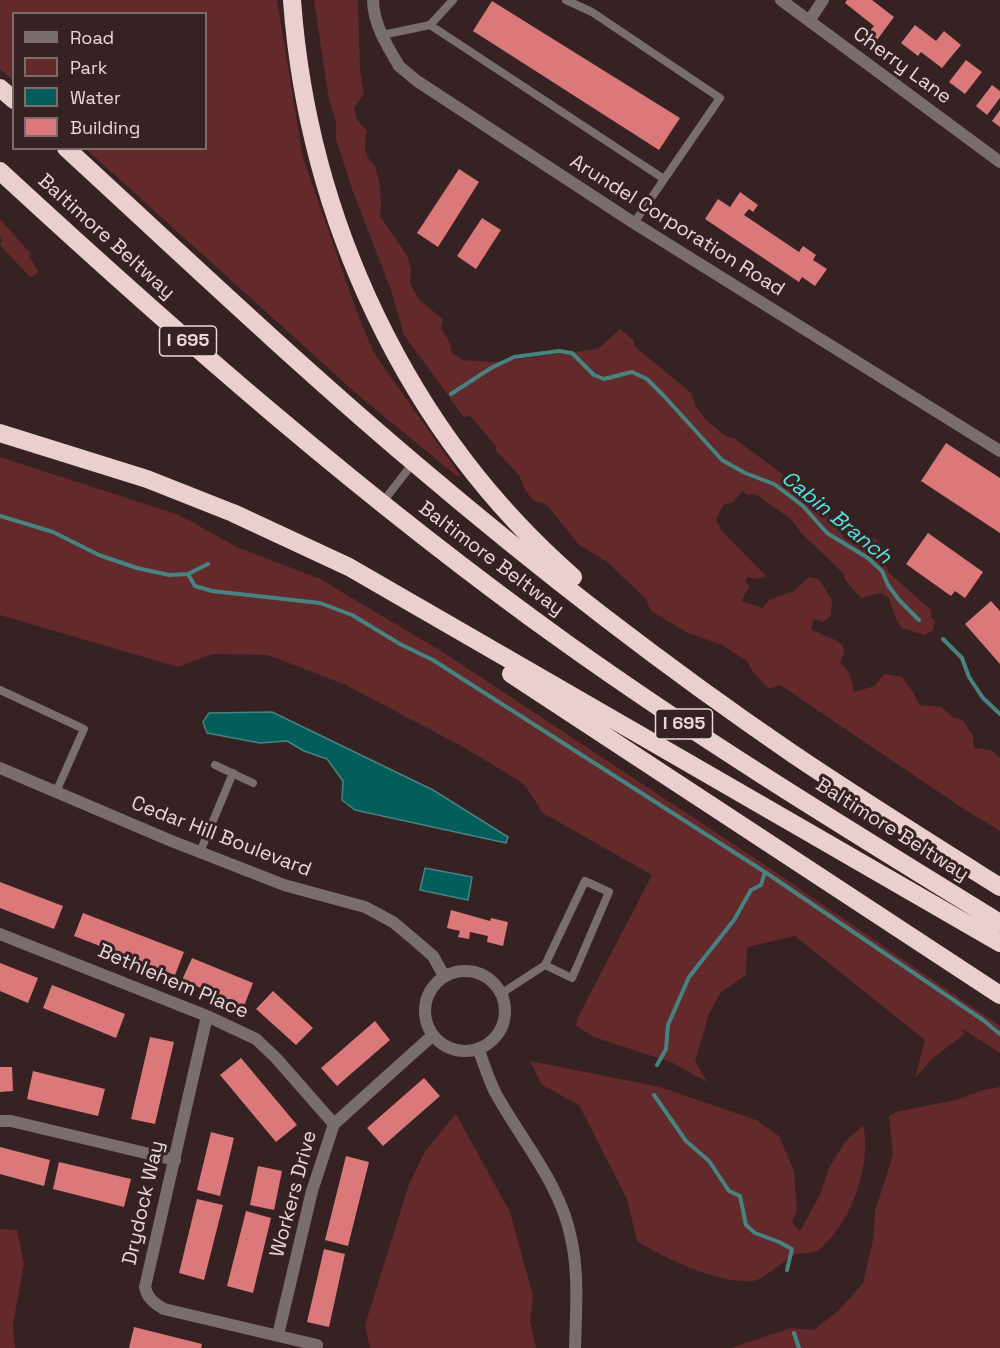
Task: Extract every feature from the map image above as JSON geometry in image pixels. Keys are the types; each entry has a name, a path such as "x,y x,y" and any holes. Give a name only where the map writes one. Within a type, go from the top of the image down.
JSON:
{"highway":[{"path":"292,0 294,33 305,101 318,160 335,219 382,329 413,384 471,469 533,540 694,684"},
{"path":"0,88 12,98"},
{"name":"Baltimore Beltway","path":"68,150 413,463 593,608 694,684 792,753 1000,886"},
{"name":"Baltimore Beltway","path":"0,171 236,384 381,504 567,644 780,786 1000,923"},
{"path":"0,433 147,479 233,513 349,567 1000,943"},
{"path":"349,567 1000,995"}],"street":[{"name":"Arundel Corporation Road","path":"373,0 373,9 382,35 399,66 417,81 634,223 1000,451"},
{"name":"Cherry Lane","path":"781,0 1000,162"},
{"path":"809,21 823,0"},
{"name":"Cedar Hill Boulevard","path":"0,768 284,885 365,907 393,922 433,956 444,976"},
{"name":"Bethlehem Place","path":"0,934 207,1016 256,1039 276,1058 334,1124"},
{"path":"460,970 472,970 495,982 502,993 506,1005 506,1018 494,1040 478,1049 458,1051 446,1047 433,1035 425,1016 425,1004 429,992 444,976 460,970"},
{"name":"Drydock Way","path":"207,1016 145,1287 147,1295 164,1309 317,1345"},
{"name":"Workers Drive","path":"278,1335 312,1191 334,1124 433,1035"},
{"path":"478,1049 494,1090 536,1156 560,1204 571,1237 576,1270 575,1348"},
{"path":"0,1120 175,1160"}],"lane":[{"path":"382,35 430,26 453,0"},
{"path":"566,0 592,12 720,98 634,223"},
{"path":"430,26 664,180"},
{"path":"381,504 413,463"},
{"path":"0,690 84,729 57,792"},
{"path":"215,765 253,783"},
{"path":"200,852 233,773"},
{"path":"502,993 545,965 585,881 609,892 572,978 545,965"}],"green space":[{"path":"0,0 277,0 303,158 358,315 374,353 460,475 458,477 359,396 87,150 207,150 207,12 12,12 12,80 0,69"},
{"path":"314,0 358,0 360,71 364,94 354,108 357,120 367,131 366,152 379,179 380,216 408,257 411,270 410,283 419,300 443,319 441,328 450,343 452,353 463,360 494,362 598,349 620,329 634,341 634,346 690,392 698,410 706,420 793,482 793,489 828,515 845,539 857,546 874,538 880,543 878,549 889,573 931,610 931,617 935,621 933,630 925,635 902,628 897,621 889,598 880,593 861,598 846,581 842,572 801,533 791,519 755,494 747,495 742,491 734,502 723,505 716,519 721,530 766,576 758,579 747,577 749,587 741,601 763,608 769,600 794,591 809,577 819,579 832,600 831,616 823,622 814,619 811,629 843,645 844,654 840,663 850,676 854,692 875,686 884,674 902,677 919,705 941,707 954,718 963,720 973,736 974,748 991,750 1000,758 1000,831 780,685 769,689 752,671 747,661 722,645 688,633 651,611 646,599 607,562 579,545 547,505 533,500 525,490 519,475 496,451 496,446 470,416 464,417 404,335 391,290 353,192 336,139 336,121 329,100"},
{"path":"0,219 31,254 29,256 39,272 30,277 0,245 2,239"},
{"path":"0,457 179,515 237,547 320,579 441,651 765,865 1000,1026 1000,1053 961,1028 964,1034 932,1059 915,1078 925,1040 795,936 747,947 746,975 721,992 709,1014 695,1061 707,1082 673,1063 594,1037 576,1026 578,1017 652,875 543,813 524,784 465,748 346,685 268,655 213,654 178,667 0,615"},
{"path":"530,1061 660,1087 756,1120 779,1136 794,1171 797,1210 792,1222 800,1231 820,1195 829,1168 845,1142 863,1125 865,1157 862,1175 849,1210 830,1240 818,1250 792,1256 753,1281 724,1279 693,1269 662,1255 637,1241 627,1199 579,1105 542,1085"},
{"path":"1000,1087 1000,1348 731,1348 791,1328 814,1330 840,1309 863,1283 873,1240 875,1211 893,1155 889,1116 896,1112 960,1099 983,1090"},
{"path":"456,1114 510,1212 533,1296 530,1321 536,1348 370,1348 365,1325 409,1184 425,1151"},
{"path":"0,1229 17,1230 24,1264 13,1324 15,1348 0,1348"}],"water":[{"path":"272,712 433,790 508,837 506,843 355,810 342,800 343,781 327,759 304,751 287,741 260,743 207,733 203,722 209,713"},
{"path":"425,868 472,877 468,900 420,890"}],"building":[{"path":"847,0 872,0 894,17 877,40 868,33 874,26 845,3"},
{"path":"492,1 680,118 659,150 473,31"},
{"path":"915,25 936,41 944,31 961,45 942,68 921,52 918,56 901,43"},
{"path":"966,60 982,72 965,94 949,82"},
{"path":"992,85 1000,91 1000,98 987,115 976,106"},
{"path":"1000,110 1000,127 992,121"},
{"path":"459,169 479,182 438,247 417,233"},
{"path":"740,192 758,205 753,212 749,209 744,215 799,252 803,246 816,255 813,260 827,269 815,286 802,277 799,282 705,219 718,199 730,207"},
{"path":"482,218 501,230 476,269 457,256"},
{"path":"946,443 1000,478 1000,533 921,481"},
{"path":"928,533 983,572 965,598 955,591 951,596 906,564"},
{"path":"991,601 1000,611 1000,664 965,624"},
{"path":"0,882 63,906 54,929 0,908"},
{"path":"451,910 490,921 491,918 508,922 503,946 487,942 488,936 470,932 469,939 458,937 460,931 447,928"},
{"path":"83,913 184,952 175,975 74,936"},
{"path":"192,958 253,983 244,1006 182,980"},
{"path":"0,963 38,978 28,1003 0,991"},
{"path":"52,985 125,1014 116,1038 43,1008"},
{"path":"273,991 313,1028 296,1045 256,1009"},
{"path":"375,1021 390,1040 337,1086 321,1068"},
{"path":"150,1037 174,1042 155,1124 131,1119"},
{"path":"241,1058 297,1125 276,1142 220,1075"},
{"path":"0,1067 12,1067 13,1091 0,1092"},
{"path":"33,1071 105,1089 98,1116 27,1099"},
{"path":"424,1078 440,1096 383,1146 367,1128"},
{"path":"211,1132 234,1138 220,1196 197,1190"},
{"path":"0,1147 50,1160 44,1186 0,1174"},
{"path":"346,1156 369,1162 348,1246 325,1240"},
{"path":"59,1162 131,1179 124,1207 53,1189"},
{"path":"258,1166 282,1171 274,1210 250,1205"},
{"path":"197,1199 223,1205 204,1280 179,1273"},
{"path":"246,1211 271,1218 253,1293 227,1286"},
{"path":"324,1249 345,1254 329,1327 307,1322"},
{"path":"134,1327 202,1344 201,1348 129,1348"}],"waterway":[{"name":"Cabin Branch","path":"451,394 491,368 514,357 559,351 572,353 594,375 604,379 632,372 647,379 722,460 745,473 774,484 803,506 827,533 868,558 882,571 888,585 899,600 919,620"},
{"name":"Cabin Branch","path":"0,516 53,532 99,555 137,568 169,575 188,574 208,564"},
{"path":"188,574 195,586 212,591 320,603 352,615 400,644 433,660 765,872 983,1020 1000,1034"},
{"name":"Cabin Branch","path":"943,639 962,658 969,677 983,698 1000,714"},
{"path":"657,1065 666,1049 668,1025 689,977 734,920 751,890 761,885 765,872"},
{"path":"654,1095 686,1141 709,1161 729,1191 740,1196 746,1225 755,1233 792,1249 787,1270"},
{"path":"794,1333 799,1348"}]}
